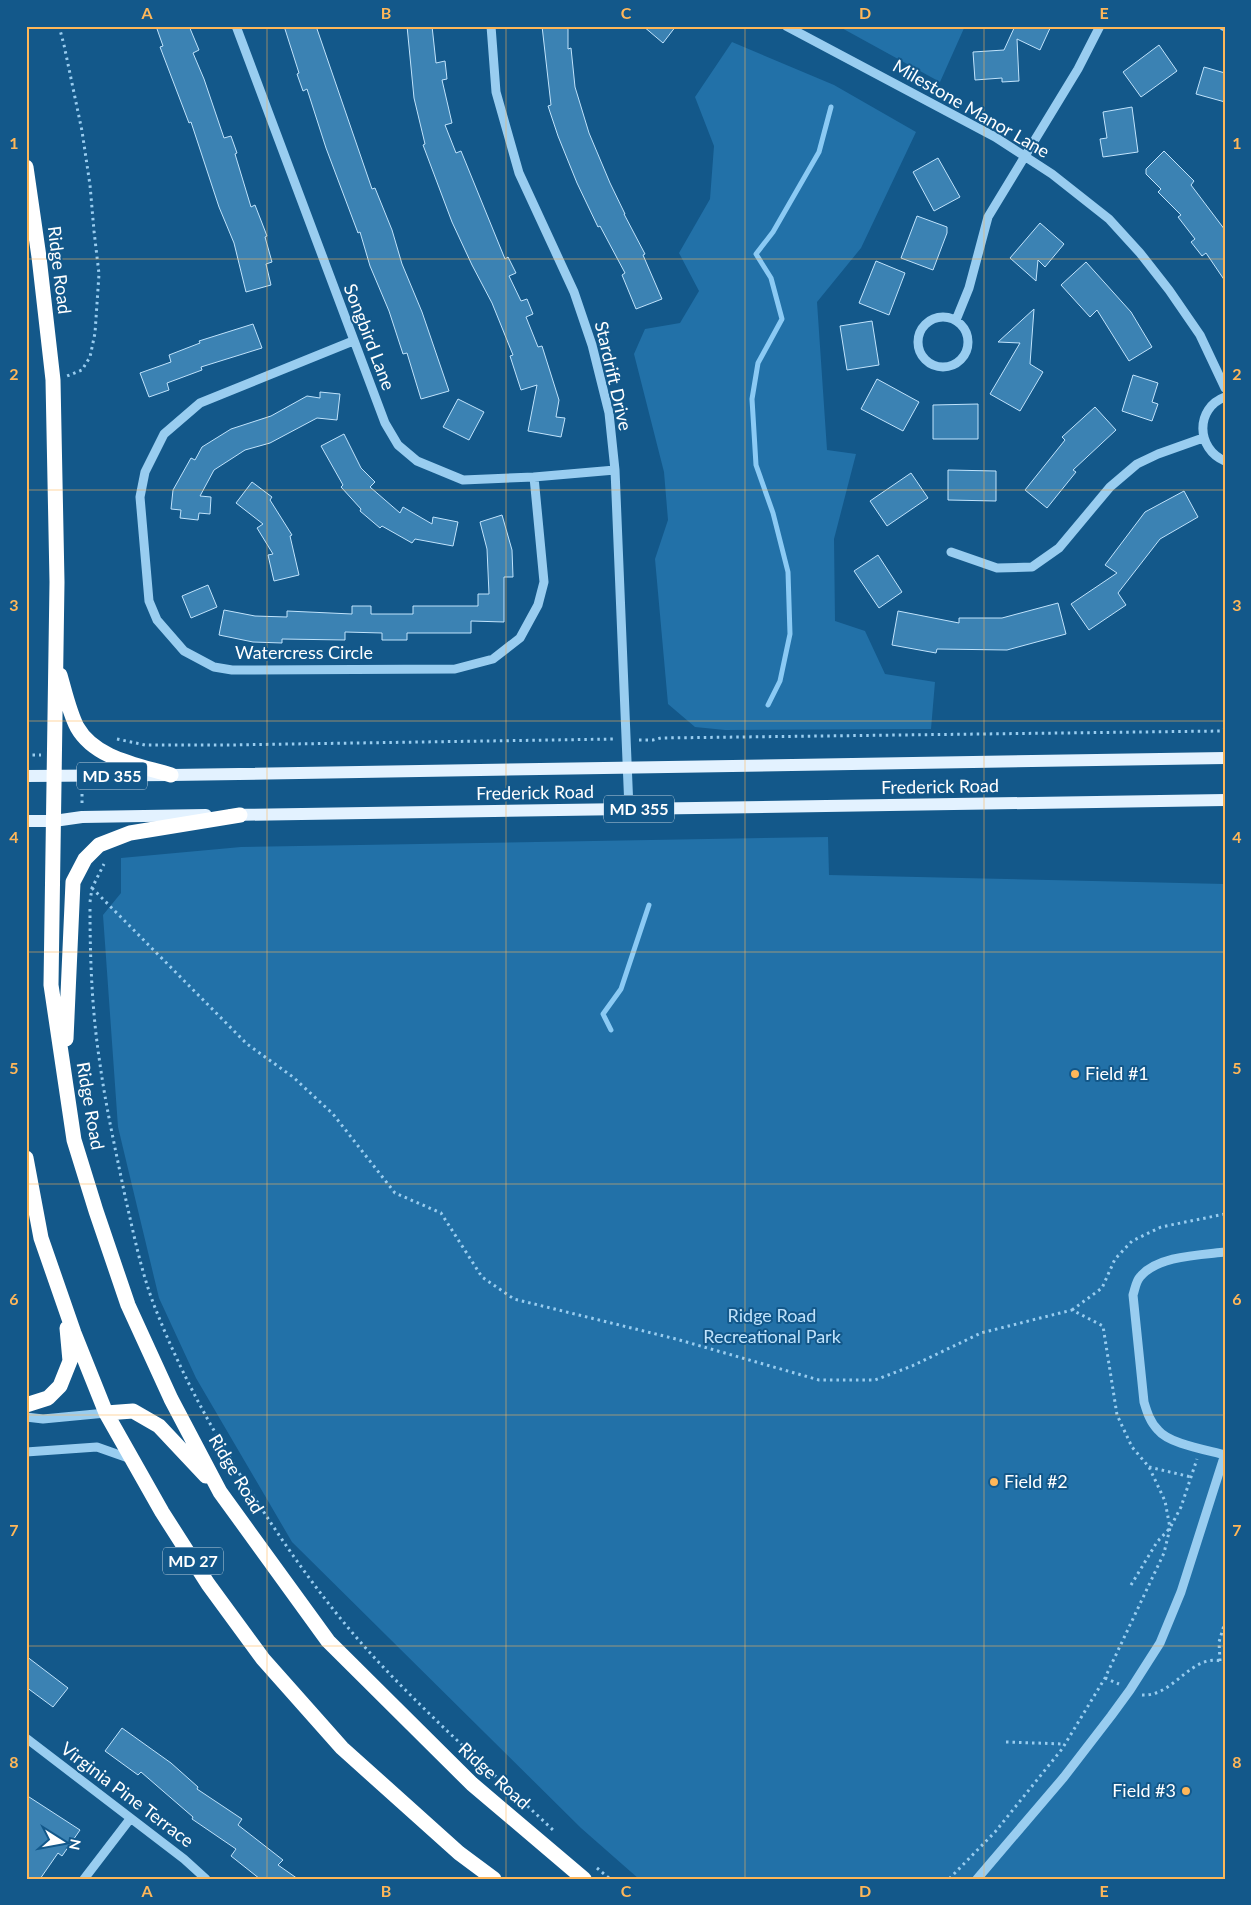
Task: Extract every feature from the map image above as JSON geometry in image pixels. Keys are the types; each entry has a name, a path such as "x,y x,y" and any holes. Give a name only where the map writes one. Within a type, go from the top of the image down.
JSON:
{"highway":[{"name":"Ridge Road","path":"26,168 39,257 53,380 57,582 53,776 52,985 74,1140 128,1306 171,1399 220,1492 328,1641 472,1784 584,1879"},
{"path":"56,660 77,727 90,744 110,756 171,775"},
{"path":"64,1075 73,882 85,859 99,845 130,833 240,815"},
{"name":"MD 27","path":"26,1158 41,1238 66,1311 106,1413 162,1512 208,1584 263,1659 342,1748 459,1853 494,1879"},
{"path":"26,1405 48,1398 60,1386 70,1361 66,1311"},
{"path":"106,1413 133,1411 159,1426 220,1492"}],"main road":[{"name":"Frederick Road","path":"26,776 1225,758"},
{"name":"Frederick Road","path":"26,821 54,821 82,817 1225,800"}],"street":[{"name":"Songbird Lane","path":"236,26 353,341 385,423 398,445 417,461 463,480 534,477 615,470"},
{"name":"Stardrift Drive","path":"491,26 496,92 519,173 574,292 592,344 609,414 615,470 629,809"},
{"name":"Milestone Manor Lane","path":"786,26 995,137 1052,174 1109,219 1140,253 1169,290 1200,335 1225,388"},
{"path":"956,320 969,288 988,217 1078,69 1100,26"},
{"path":"948,317 956,320 963,326 969,342 964,358 958,364 950,367 933,366 926,361 918,347 921,331 932,319 948,317"},
{"name":"Watercress Circle","path":"353,341 200,403 164,434 145,472 140,497 149,601 158,620 184,651 214,667 232,670 455,669 493,659 520,638 538,605 544,582 534,477"},
{"path":"1225,397 1212,404 1206,412 1202,429 1203,438 1212,453 1225,461"},
{"path":"951,552 997,568 1032,566 1060,548 1110,487 1137,464 1158,454 1203,438"},
{"path":"977,1879 1070,1769 1130,1690 1160,1642 1181,1592 1225,1455 1172,1439 1158,1432 1148,1417 1144,1402 1133,1295 1138,1278 1156,1264 1163,1261 1225,1252"},
{"path":"26,1417 43,1420 106,1413"},
{"path":"26,1452 97,1447 132,1460"},
{"name":"Virginia Pine Terrace","path":"26,1738 184,1859 206,1879"},
{"path":"84,1879 130,1819"}],"path":[{"path":"53,380 82,370 90,357 96,333 99,274 90,185 82,131 59,26"},
{"path":"653,740 661,738 1122,733 1220,731 1225,729"},
{"path":"114,738 145,745 596,739"},
{"path":"26,754 42,755"},
{"path":"82,795 82,804"},
{"path":"100,860 104,864 92,888 90,911 93,1004 100,1065 136,1244 154,1304 184,1376 220,1442 269,1522 309,1578 371,1654 438,1721 555,1832"},
{"path":"92,888 247,1044 293,1077 332,1114 395,1193 441,1213 482,1277 514,1300 676,1339 819,1380 875,1380 912,1366 981,1333 1072,1310 1102,1288 1115,1259 1132,1240 1161,1227 1225,1214"},
{"path":"1072,1310 1103,1326 1118,1415 1132,1448 1149,1467 1165,1501 1170,1528"},
{"path":"949,1879 995,1832 1065,1744 1105,1678 1164,1553 1170,1528 1181,1507 1197,1459"},
{"path":"1149,1467 1191,1477"},
{"path":"1131,1584 1157,1542 1170,1528"},
{"path":"1220,1661 1219,1642 1225,1622"},
{"path":"1142,1695 1152,1696 1167,1688 1196,1665 1207,1661 1225,1662"},
{"path":"1105,1678 1120,1684"},
{"path":"1006,1742 1065,1744"},
{"path":"590,1862 610,1879"}],"green space":[{"path":"838,26 965,26 940,82"},
{"path":"732,42 834,85 916,132 861,248 817,302 827,450 856,454 834,539 835,621 865,631 885,674 935,682 931,729 725,730 695,727 668,704 655,559 668,520 664,472 634,354 645,329 680,323 699,291 679,253 710,199 714,146 695,97"},
{"name":"Ridge Road Recreational Park","path":"828,837 829,875 1225,884 1225,1879 639,1879 581,1828 292,1542 196,1378 159,1298 118,1127 103,915 121,893 121,858 241,847"}],"building":[{"path":"156,26 189,26 199,50 193,53 224,138 231,136 251,207 255,205 267,236 265,237 272,262 266,264 271,285 246,292 234,243 219,207 191,122 189,123 160,47 163,46"},
{"path":"284,26 316,26 372,189 375,188 392,230 402,264 422,312 449,391 421,399 407,353 403,354 389,311 370,266 360,232 358,233 326,148 307,89 303,91"},
{"path":"407,26 432,26 436,63 445,61 447,79 442,80 452,123 445,125 456,153 461,151 505,259 508,257 516,273 509,276 521,301 527,299 533,314 526,317 538,347 542,346 559,400 556,417 565,418 561,437 528,431 537,385 521,390 510,356 513,355 492,303 452,222 423,145 425,144 414,98"},
{"path":"542,26 568,26 568,49 571,48 575,87 589,133 624,214 645,254 643,255 662,299 636,309 622,275 625,273 600,226 598,227 577,183 548,106 551,105"},
{"path":"643,26 676,26 663,43"},
{"path":"1015,26 1051,26 1040,50 1017,39 1019,81 1002,82 1002,78 975,80 973,52 1004,50"},
{"path":"1159,45 1177,71 1141,97 1123,72"},
{"path":"1204,67 1225,73 1225,102 1196,94"},
{"path":"1132,107 1138,152 1103,157 1100,139 1107,138 1103,112"},
{"path":"1164,151 1194,181 1191,185 1225,230 1225,281 1206,253 1202,256 1191,242 1195,239 1178,217 1181,215 1158,192 1161,189 1146,174 1146,169"},
{"path":"938,158 960,197 934,211 913,172"},
{"path":"917,216 947,227 947,233 933,270 901,258"},
{"path":"1040,223 1064,244 1045,267 1038,260 1036,281 1010,258"},
{"path":"876,261 905,273 889,315 859,303"},
{"path":"1086,262 1131,312 1152,347 1129,361 1097,310 1090,317 1061,285"},
{"path":"1034,309 1030,364 1043,372 1020,411 990,394 1020,343 998,342"},
{"path":"872,321 879,365 847,370 840,326"},
{"path":"253,324 262,348 201,367 202,370 167,383 169,390 149,397 140,373 171,362 169,355 200,343 199,341"},
{"path":"1133,375 1158,383 1152,402 1158,404 1152,421 1122,411"},
{"path":"877,379 919,402 903,431 861,409"},
{"path":"320,392 340,394 337,420 317,418 270,443 245,450 214,470 200,496 211,497 210,514 199,513 198,520 180,518 181,510 171,509 173,490 191,458 195,460 202,447 231,429 271,416 307,396 320,398"},
{"path":"458,399 484,412 469,440 443,427"},
{"path":"978,404 978,439 933,439 933,405"},
{"path":"1095,407 1116,430 1073,470 1076,472 1047,508 1025,490 1065,440 1062,437"},
{"path":"344,434 361,468 375,482 370,487 400,513 403,507 432,524 433,517 458,522 453,546 415,539 412,543 382,526 380,528 360,511 361,509 341,487 343,485 321,446"},
{"path":"948,470 996,471 996,501 948,500"},
{"path":"911,473 928,498 887,526 870,501"},
{"path":"252,482 272,497 270,500 292,535 290,536 299,575 274,581 268,555 273,554 257,528 263,524 236,503"},
{"path":"1184,491 1198,517 1160,539 1118,593 1126,605 1089,630 1071,604 1117,573 1105,565 1145,512"},
{"path":"502,515 512,550 513,577 504,577 504,622 471,621 471,633 407,633 407,640 382,640 382,633 345,632 345,640 282,639 282,643 253,642 219,635 224,610 255,616 287,617 287,611 352,614 352,606 371,606 371,614 413,614 413,606 478,606 478,594 489,594 487,549 480,522"},
{"path":"878,555 902,592 879,608 854,571"},
{"path":"208,585 217,607 191,618 182,596"},
{"path":"1058,603 1066,634 1007,650 937,649 936,653 892,645 898,611 959,623 959,618 1002,618"},
{"path":"26,1656 68,1688 53,1707 26,1687"},
{"path":"122,1728 171,1763 198,1787 197,1789 242,1819 238,1825 283,1860 278,1865 298,1879 260,1879 231,1856 236,1849 192,1819 193,1817 141,1772 138,1775 105,1751"},
{"path":"26,1795 80,1830 62,1856 58,1853 40,1879 26,1879"}],"waterway":[{"path":"768,705 780,681 790,634 788,572 773,513 756,465 752,399 758,363 782,319 771,278 756,254 773,232 819,152 831,107"},
{"path":"611,1030 603,1014 621,989 649,905"}],"place":[{"name":"Field #1","path":"1075,1074"},
{"name":"Field #2","path":"994,1482"},
{"name":"Field #3","path":"1186,1791"}]}
